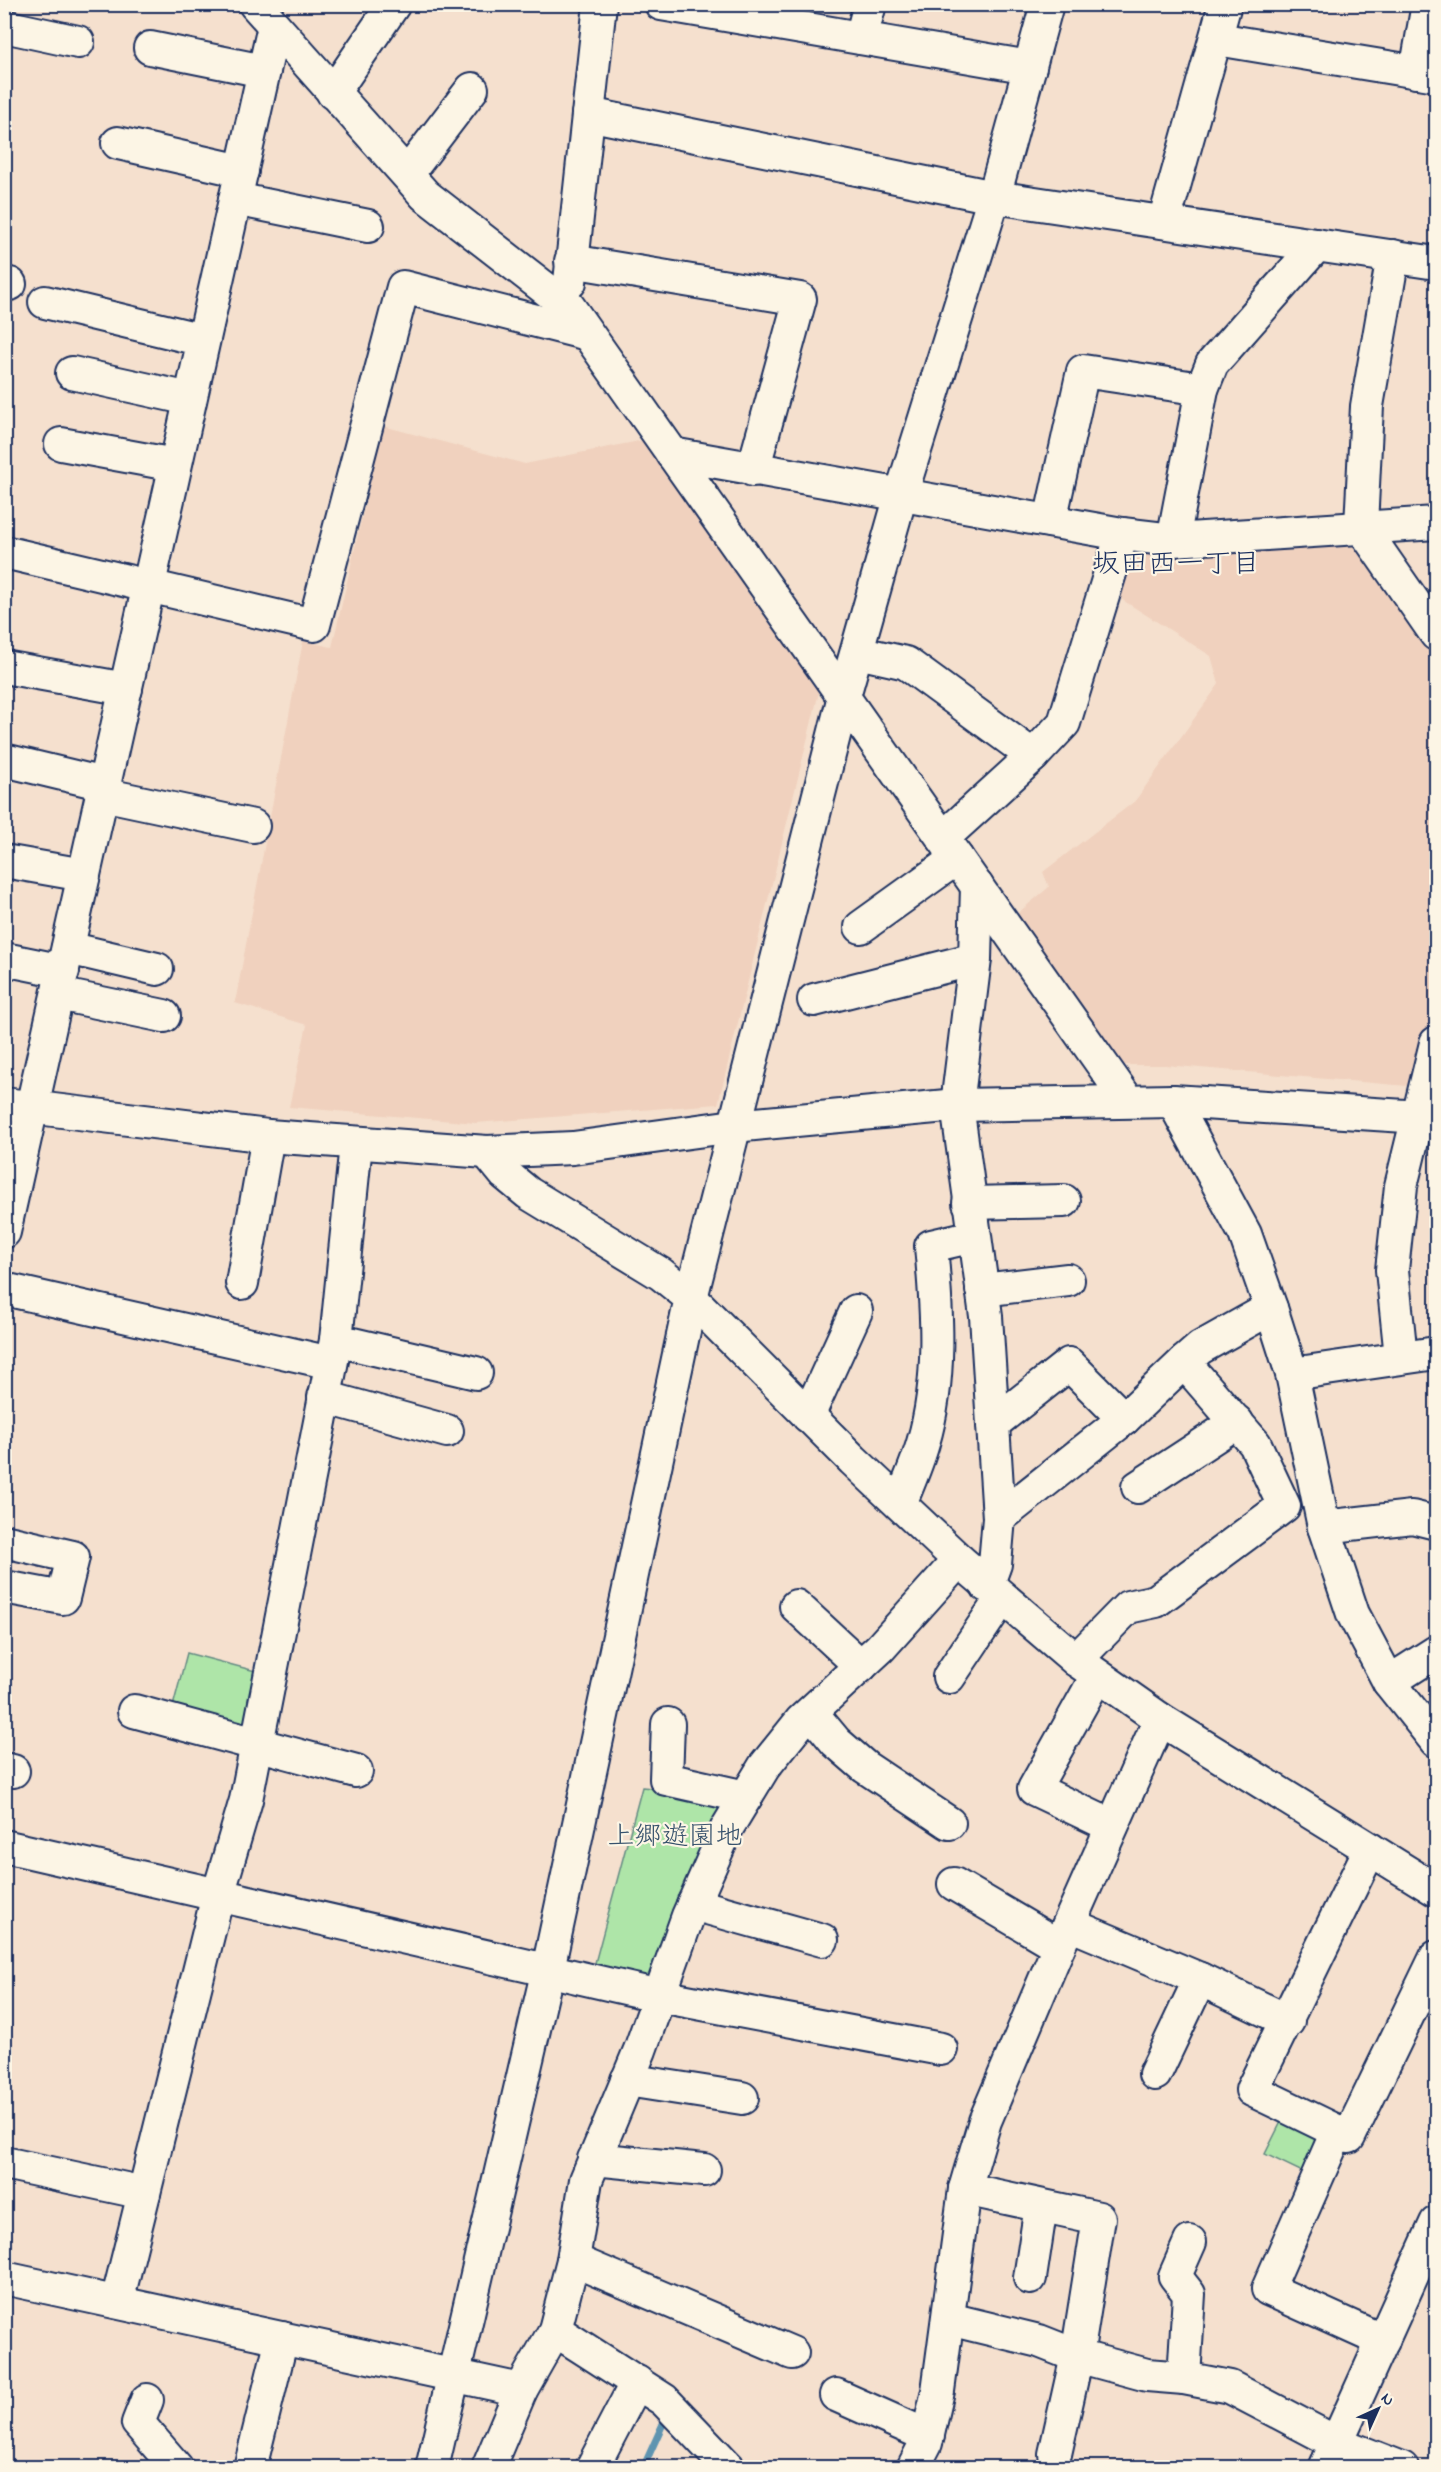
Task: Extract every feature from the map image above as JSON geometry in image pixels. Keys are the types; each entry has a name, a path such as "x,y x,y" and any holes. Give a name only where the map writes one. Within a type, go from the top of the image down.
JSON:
{"street":[{"path":"333,93 394,4"},
{"path":"577,320 571,261 600,4"},
{"path":"661,4 1030,67"},
{"path":"861,38 870,4"},
{"path":"432,2468 548,1969 691,1298 856,651 901,495 994,197 1047,4"},
{"path":"1164,222 1225,4"},
{"path":"1217,39 1426,74 1428,4"},
{"path":"265,15 333,93 408,173 425,195 577,320 1128,1101"},
{"path":"4,1232 18,1105 63,971 264,71 265,15"},
{"path":"4,26 78,42"},
{"path":"150,48 264,71"},
{"path":"408,173 472,89"},
{"path":"588,114 994,197 1437,263"},
{"path":"118,143 238,185 368,226"},
{"path":"1173,540 1202,389 1212,364 1317,245"},
{"path":"1393,256 1367,406 1361,526 1437,634"},
{"path":"571,261 800,299 753,470"},
{"path":"4,552 314,625 403,287 577,320"},
{"path":"45,302 203,340"},
{"path":"1050,521 1083,371 1202,389"},
{"path":"72,373 190,399"},
{"path":"61,444 175,465"},
{"path":"672,454 1122,534 1173,540 1361,526 1437,523"},
{"path":"861,927 950,848 1064,723 1122,534"},
{"path":"856,651 906,663 1033,756"},
{"path":"4,667 126,688"},
{"path":"4,760 103,789 253,826"},
{"path":"4,861 84,874"},
{"path":"949,1677 994,1592 999,1518 982,1290 957,1105 975,959 977,886"},
{"path":"4,959 63,971 165,1016"},
{"path":"814,1000 975,959"},
{"path":"63,971 157,969"},
{"path":"1401,1357 1392,1270 1401,1186 1428,1117 1437,1043"},
{"path":"18,1105 268,1136 487,1152 573,1148 734,1126 957,1105 1173,1101 1428,1117"},
{"path":"1173,1101 1245,1234 1271,1308 1292,1374 1324,1527 1353,1614 1389,1682 1437,1741"},
{"path":"242,1283 268,1136"},
{"path":"117,2302 218,1894 246,1800 333,1351 356,1144"},
{"path":"487,1152 505,1173 528,1193 661,1274 691,1298 808,1416 959,1560 994,1592 1087,1668 1160,1719 1437,1890"},
{"path":"969,1203 1064,1201"},
{"path":"900,1504 923,1442 936,1368 937,1304 931,1246 974,1236"},
{"path":"982,1290 1068,1280"},
{"path":"4,1289 333,1351 476,1373"},
{"path":"999,1518 1124,1419 1200,1348 1271,1308"},
{"path":"808,1416 856,1311"},
{"path":"1292,1374 1437,1353"},
{"path":"1112,1826 1034,1789 1087,1668 1128,1607 1156,1601 1284,1506 1246,1433 1184,1362"},
{"path":"993,1424 1069,1364 1124,1419"},
{"path":"324,1397 447,1431"},
{"path":"1138,1487 1246,1433 1302,1422"},
{"path":"1324,1527 1412,1517 1437,1523"},
{"path":"4,1541 73,1557 63,1598 4,1587"},
{"path":"488,2468 521,2390 555,2330 573,2260 586,2180 660,1996 693,1904 727,1827 764,1767 812,1712 861,1666 959,1560"},
{"path":"796,1606 861,1666"},
{"path":"1389,1682 1437,1652"},
{"path":"134,1711 356,1771"},
{"path":"812,1712 836,1743 865,1767 949,1823"},
{"path":"913,2468 928,2436 949,2319 965,2190 1000,2081 1160,1719"},
{"path":"668,1724 666,1779 746,1797"},
{"path":"4,1846 660,1996 941,2049"},
{"path":"1370,1849 1288,2021 1252,2090 1349,2138 1437,1957"},
{"path":"954,1884 1064,1935 1200,1979 1288,2021"},
{"path":"693,1904 822,1940"},
{"path":"1155,2074 1200,1979"},
{"path":"627,2080 742,2098"},
{"path":"1336,2132 1268,2289 1383,2341"},
{"path":"594,2159 704,2170"},
{"path":"4,2163 144,2193"},
{"path":"965,2190 1099,2218 1077,2356 1055,2454"},
{"path":"1030,2277 1041,2206"},
{"path":"1330,2455 1437,2223"},
{"path":"1184,2378 1189,2294 1175,2276 1190,2242"},
{"path":"573,2260 792,2353"},
{"path":"4,2278 521,2390"},
{"path":"949,2319 1039,2341 1077,2356 1147,2375 1184,2378 1230,2387 1330,2455 1402,2468"},
{"path":"555,2330 664,2400 729,2468"},
{"path":"250,2468 282,2338"},
{"path":"592,2468 637,2382"},
{"path":"837,2395 928,2436"},
{"path":"147,2400 138,2423 177,2468"}],"shaded area":[{"path":"383,426 525,464 644,440 819,692 718,1104 476,1123 289,1107 307,1025 235,1003 303,641 332,647"},
{"path":"1361,542 1436,649 1436,1018 1426,1033 1419,1087 1165,1065 1117,1065 1012,918 1049,887 1043,872 1135,801 1219,684 1211,656 1113,594 1134,546"}],"green space":[{"path":"187,1653 263,1673 248,1734 171,1714"},
{"name":"上郷遊園地","path":"642,1787 746,1797 660,1996 591,1978"},
{"path":"1288,2108 1339,2131 1317,2179 1265,2154"}],"waterway":[{"path":"643,2468 667,2415"}],"district":[{"name":"坂田西一丁目","path":"1176,565"}]}
